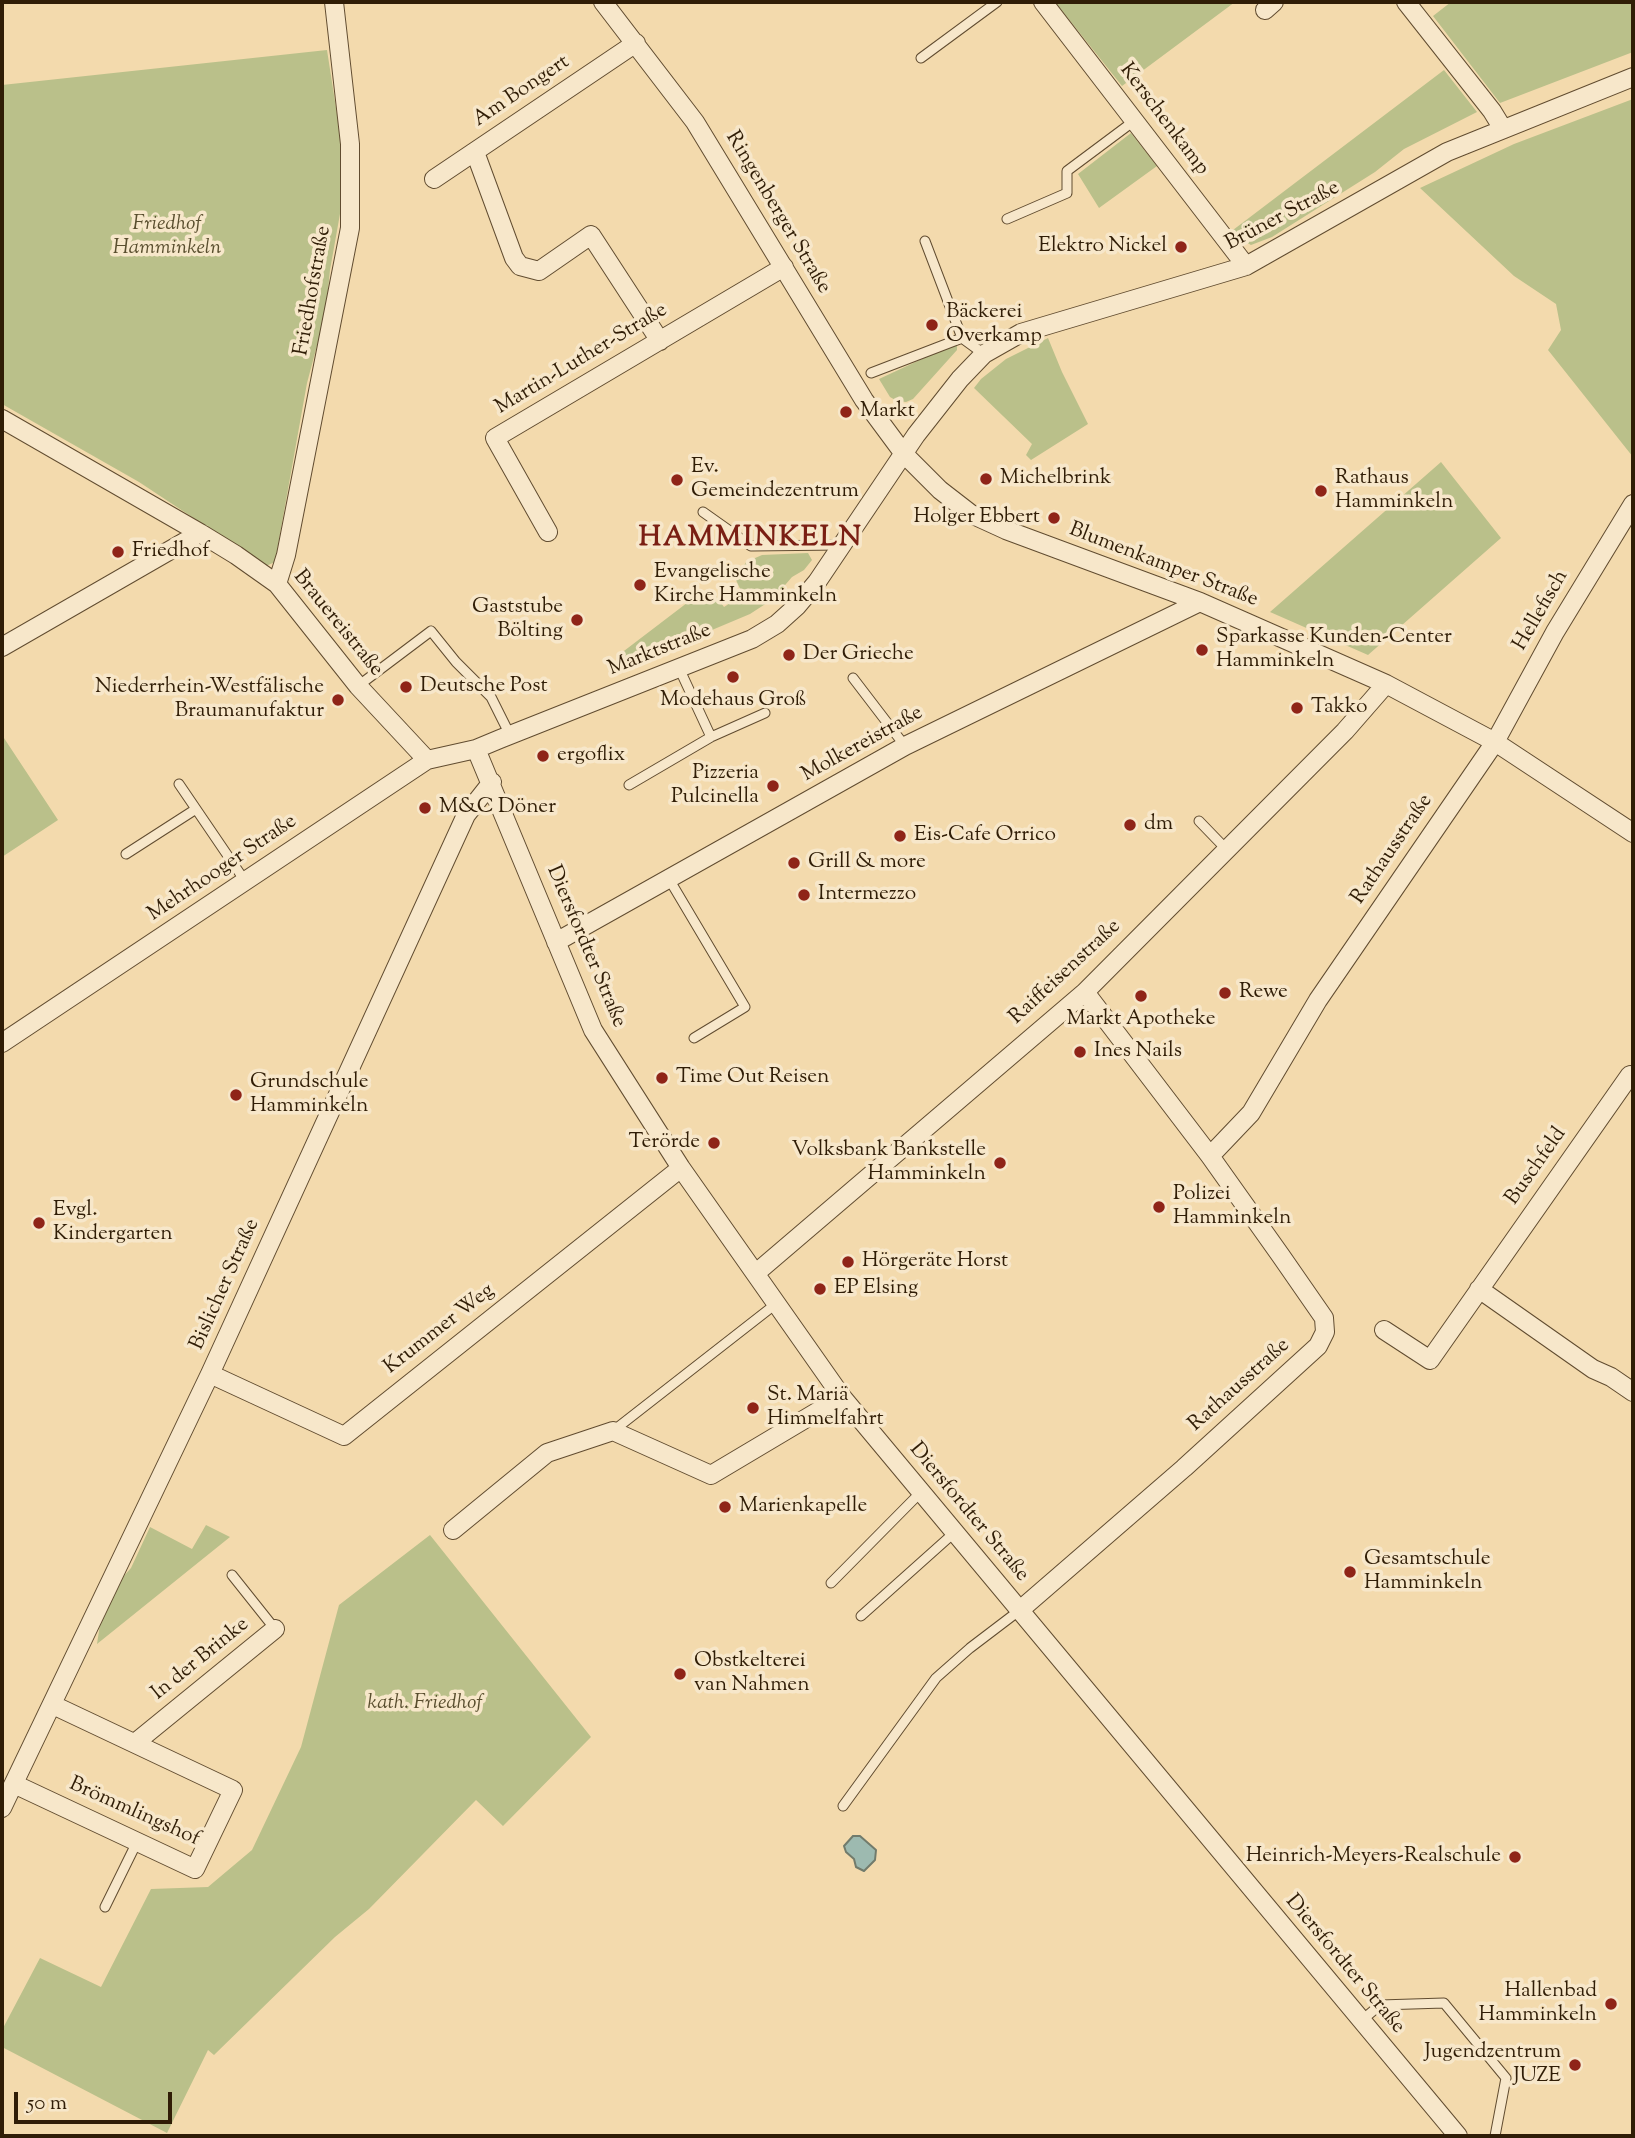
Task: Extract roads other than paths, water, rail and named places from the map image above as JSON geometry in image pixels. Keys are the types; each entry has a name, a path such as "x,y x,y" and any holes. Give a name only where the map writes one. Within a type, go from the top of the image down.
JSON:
{"street":[{"name":"Friedhofstraße","path":"277,584 286,555 350,228 350,144 334,2"},
{"name":"Ringenberger Straße","path":"603,2 695,122 864,400 904,454"},
{"name":"Kerschenkamp","path":"1043,2 1246,266"},
{"path":"1406,2 1492,111 1503,129"},
{"name":"Am Bongert","path":"433,179 636,43"},
{"name":"Brüner Straße","path":"904,454 960,379 984,354 1021,332 1246,266 1447,152 1633,77"},
{"path":"475,152 514,258 520,266 540,271 591,235 660,341"},
{"name":"Martin-Luther-Straße","path":"548,532 495,438 784,267"},
{"name":"Brauereistraße","path":"2,419 200,533 277,584 358,686 427,761"},
{"name":"Marktstraße","path":"476,749 752,639 777,624 817,582 904,454"},
{"name":"Blumenkamper Straße","path":"904,454 940,490 971,514 1006,530 1200,602 1386,684 1495,742 1633,834"},
{"name":"Hellefisch","path":"1495,742 1555,632 1633,504"},
{"path":"2,647 200,533"},
{"name":"Molkereistraße","path":"556,942 905,746 1200,602"},
{"name":"Raiffeisenstraße","path":"756,1273 1084,992 1345,731 1386,684"},
{"name":"Rathausstraße","path":"1210,1156 1251,1112 1318,1000 1495,742"},
{"name":"Mehrhooger Straße","path":"2,1043 427,761 476,749"},
{"name":"Diersfordter Straße","path":"476,749 593,1030 681,1168 842,1397 1458,2136"},
{"name":"Bislicher Straße","path":"2,1808 210,1374 466,815 492,782"},
{"name":"Rathausstraße","path":"1020,1610 1184,1468 1318,1346 1325,1332 1324,1318 1210,1156 1084,992"},
{"name":"Buschfeld","path":"1384,1329 1430,1360 1630,1075 1633,1077"},
{"name":"Krummer Weg","path":"210,1374 344,1436 681,1168"},
{"path":"1479,1289 1593,1369 1633,1392"},
{"path":"453,1530 547,1453 613,1431 711,1475 842,1397"},
{"name":"In der Brinke","path":"135,1743 275,1629"},
{"path":"53,1705 135,1743"},
{"name":"Brömmlingshof","path":"14,1784 195,1869 233,1790 135,1743"}],"lane":[{"path":"921,58 997,2"},
{"path":"1007,219 1067,193 1067,171 1134,121"},
{"path":"925,241 962,338 984,354"},
{"path":"871,373 962,338"},
{"path":"702,512 751,546 843,545"},
{"path":"358,686 431,631 456,662 491,697 510,735"},
{"path":"679,668 711,737"},
{"path":"853,678 905,746"},
{"path":"629,785 711,737 765,713"},
{"path":"179,784 245,881"},
{"path":"126,854 196,809"},
{"path":"1199,821 1227,850"},
{"path":"669,879 746,1007 694,1038"},
{"path":"613,1431 777,1303"},
{"path":"831,1583 921,1492"},
{"path":"861,1616 955,1532"},
{"name":"In der Brinke","path":"232,1575 275,1629"},
{"path":"843,1806 936,1678 1020,1610"},
{"path":"105,1907 137,1842"},
{"path":"1361,2021 1380,2005 1444,2003 1506,2078 1495,2136"}],"water":[{"path":"853,1836 860,1836 876,1850 875,1860 864,1871 856,1867 854,1859 844,1846"}],"place":[{"name":"Elektro Nickel","path":"1181,247"},
{"name":"Bäckerei Overkamp","path":"932,325"},
{"name":"Markt","path":"846,412"},
{"name":"Michelbrink","path":"986,479"},
{"name":"Ev. Gemeindezentrum","path":"677,480"},
{"name":"Rathaus Hamminkeln","path":"1321,491"},
{"name":"Holger Ebbert","path":"1054,518"},
{"name":"Friedhof","path":"118,552"},
{"name":"Evangelische Kirche Hamminkeln","path":"640,585"},
{"name":"Gaststube Bölting","path":"577,620"},
{"name":"Sparkasse Kunden-Center Hamminkeln","path":"1202,650"},
{"name":"Der Grieche","path":"789,655"},
{"name":"Modehaus Groß","path":"733,677"},
{"name":"Deutsche Post","path":"406,687"},
{"name":"Niederrhein-Westfälische Braumanufaktur","path":"338,700"},
{"name":"Takko","path":"1297,708"},
{"name":"ergoflix","path":"543,756"},
{"name":"Pizzeria Pulcinella","path":"773,786"},
{"name":"M&C Döner","path":"425,808"},
{"name":"dm","path":"1130,825"},
{"name":"Eis-Cafe Orrico","path":"900,836"},
{"name":"Grill & more","path":"794,863"},
{"name":"Intermezzo","path":"804,895"},
{"name":"Rewe","path":"1225,993"},
{"name":"Markt Apotheke","path":"1141,996"},
{"name":"Ines Nails","path":"1080,1052"},
{"name":"Time Out Reisen","path":"662,1078"},
{"name":"Grundschule Hamminkeln","path":"236,1095"},
{"name":"Terörde","path":"714,1143"},
{"name":"Volksbank Bankstelle Hamminkeln","path":"1000,1163"},
{"name":"Polizei Hamminkeln","path":"1159,1207"},
{"name":"Evgl. Kindergarten","path":"39,1223"},
{"name":"Hörgeräte Horst","path":"848,1262"},
{"name":"EP Elsing","path":"820,1289"},
{"name":"St. Mariä Himmelfahrt","path":"753,1408"},
{"name":"Marienkapelle","path":"725,1507"},
{"name":"Gesamtschule Hamminkeln","path":"1350,1572"},
{"name":"Obstkelterei van Nahmen","path":"680,1674"},
{"name":"Heinrich-Meyers-Realschule","path":"1515,1857"},
{"name":"Hallenbad Hamminkeln","path":"1611,2004"},
{"name":"Jugendzentrum JUZE","path":"1575,2065"}],"district":[{"name":"HAMMINKELN","path":"751,540"}],"park label":[{"name":"Friedhof Hamminkeln","path":"167,237"},
{"name":"kath. Friedhof","path":"425,1704"}]}
